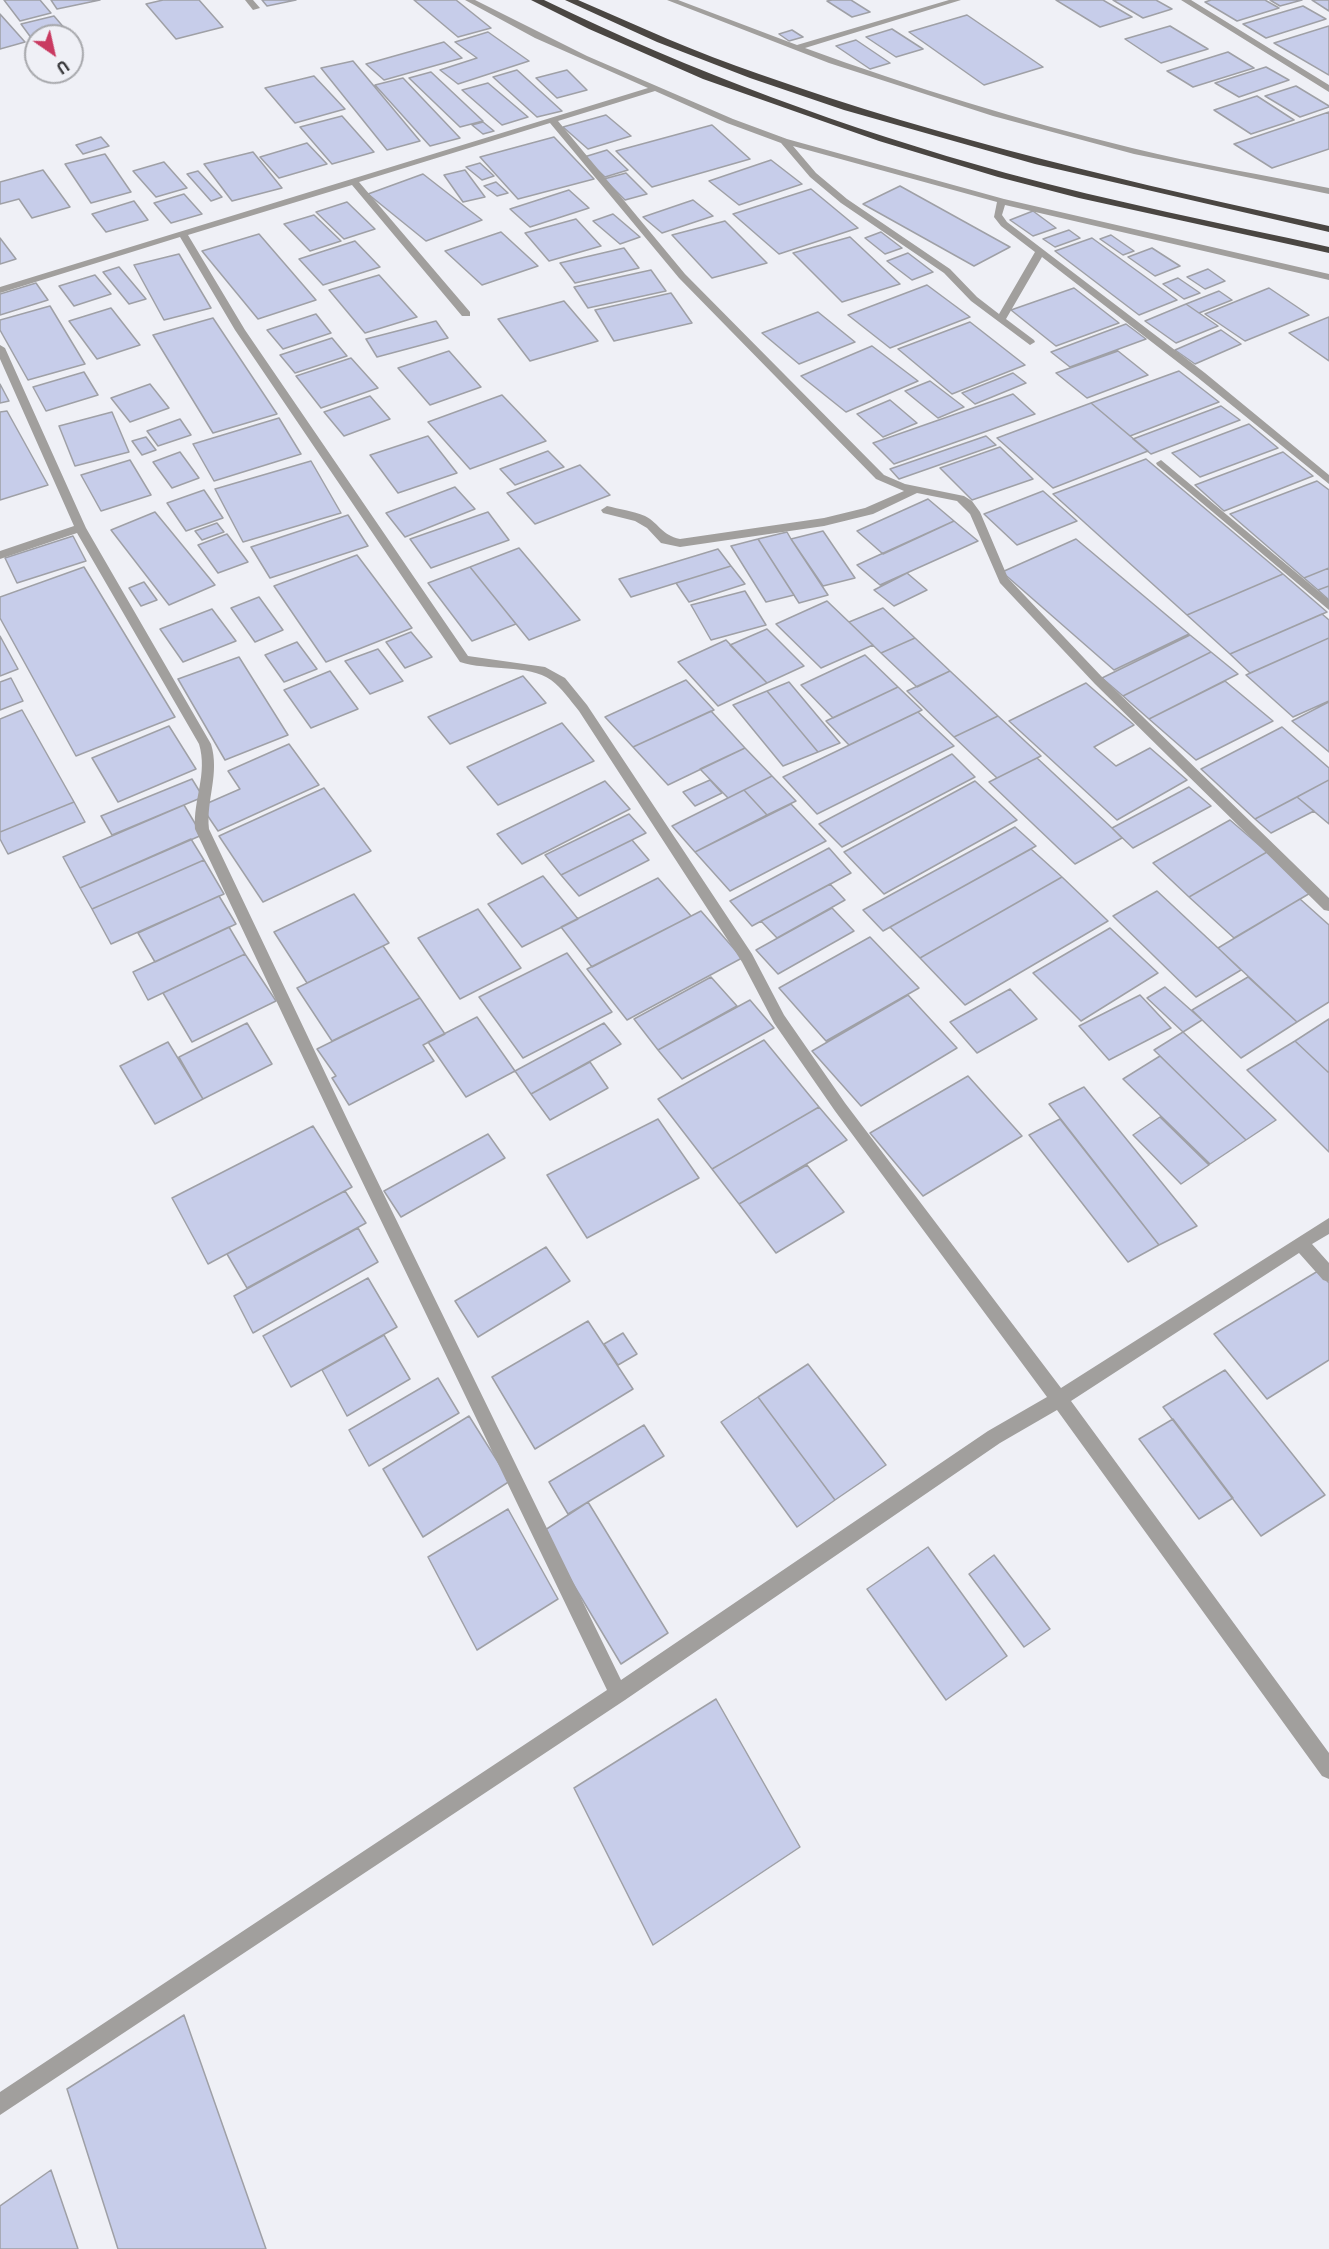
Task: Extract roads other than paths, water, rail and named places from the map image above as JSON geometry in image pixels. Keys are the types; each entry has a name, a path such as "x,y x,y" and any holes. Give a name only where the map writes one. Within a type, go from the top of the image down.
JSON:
{"highway":[{"path":"536,0 704,77 870,135 1004,175 1329,250"},
{"path":"570,0 635,31 719,63 884,119 1021,159 1329,229"}],"street":[{"path":"249,0 256,8"},
{"path":"469,0 501,19 573,54 730,121 784,141 1002,201 1329,277"},
{"path":"671,0 905,86 1108,145 1329,191"},
{"path":"797,48 957,0"},
{"path":"1185,0 1329,89"},
{"path":"0,290 355,183 656,88"},
{"path":"553,121 682,276 880,477 894,485 968,501 976,512 996,569 1004,580 1100,681 1329,906"},
{"path":"784,141 813,175 836,194 947,271 974,299 1030,342"},
{"path":"355,183 466,314"},
{"path":"1002,201 999,219 1201,375 1329,481"},
{"path":"183,234 240,330 464,659 479,664 533,668 551,674 584,708 747,958 779,1019 854,1125 1059,1399 1329,1769"},
{"path":"1001,319 1040,252"},
{"path":"0,348 80,528 205,744 211,768 207,791 200,810 201,829 340,1123 618,1693"},
{"path":"1161,463 1329,606"},
{"path":"607,510 639,518 651,525 665,540 680,543 835,519 869,511 915,489"},
{"path":"0,555 80,528"},
{"path":"0,2104 618,1693 994,1437 1059,1399 1329,1225"},
{"path":"1301,1243 1329,1275"}]}
